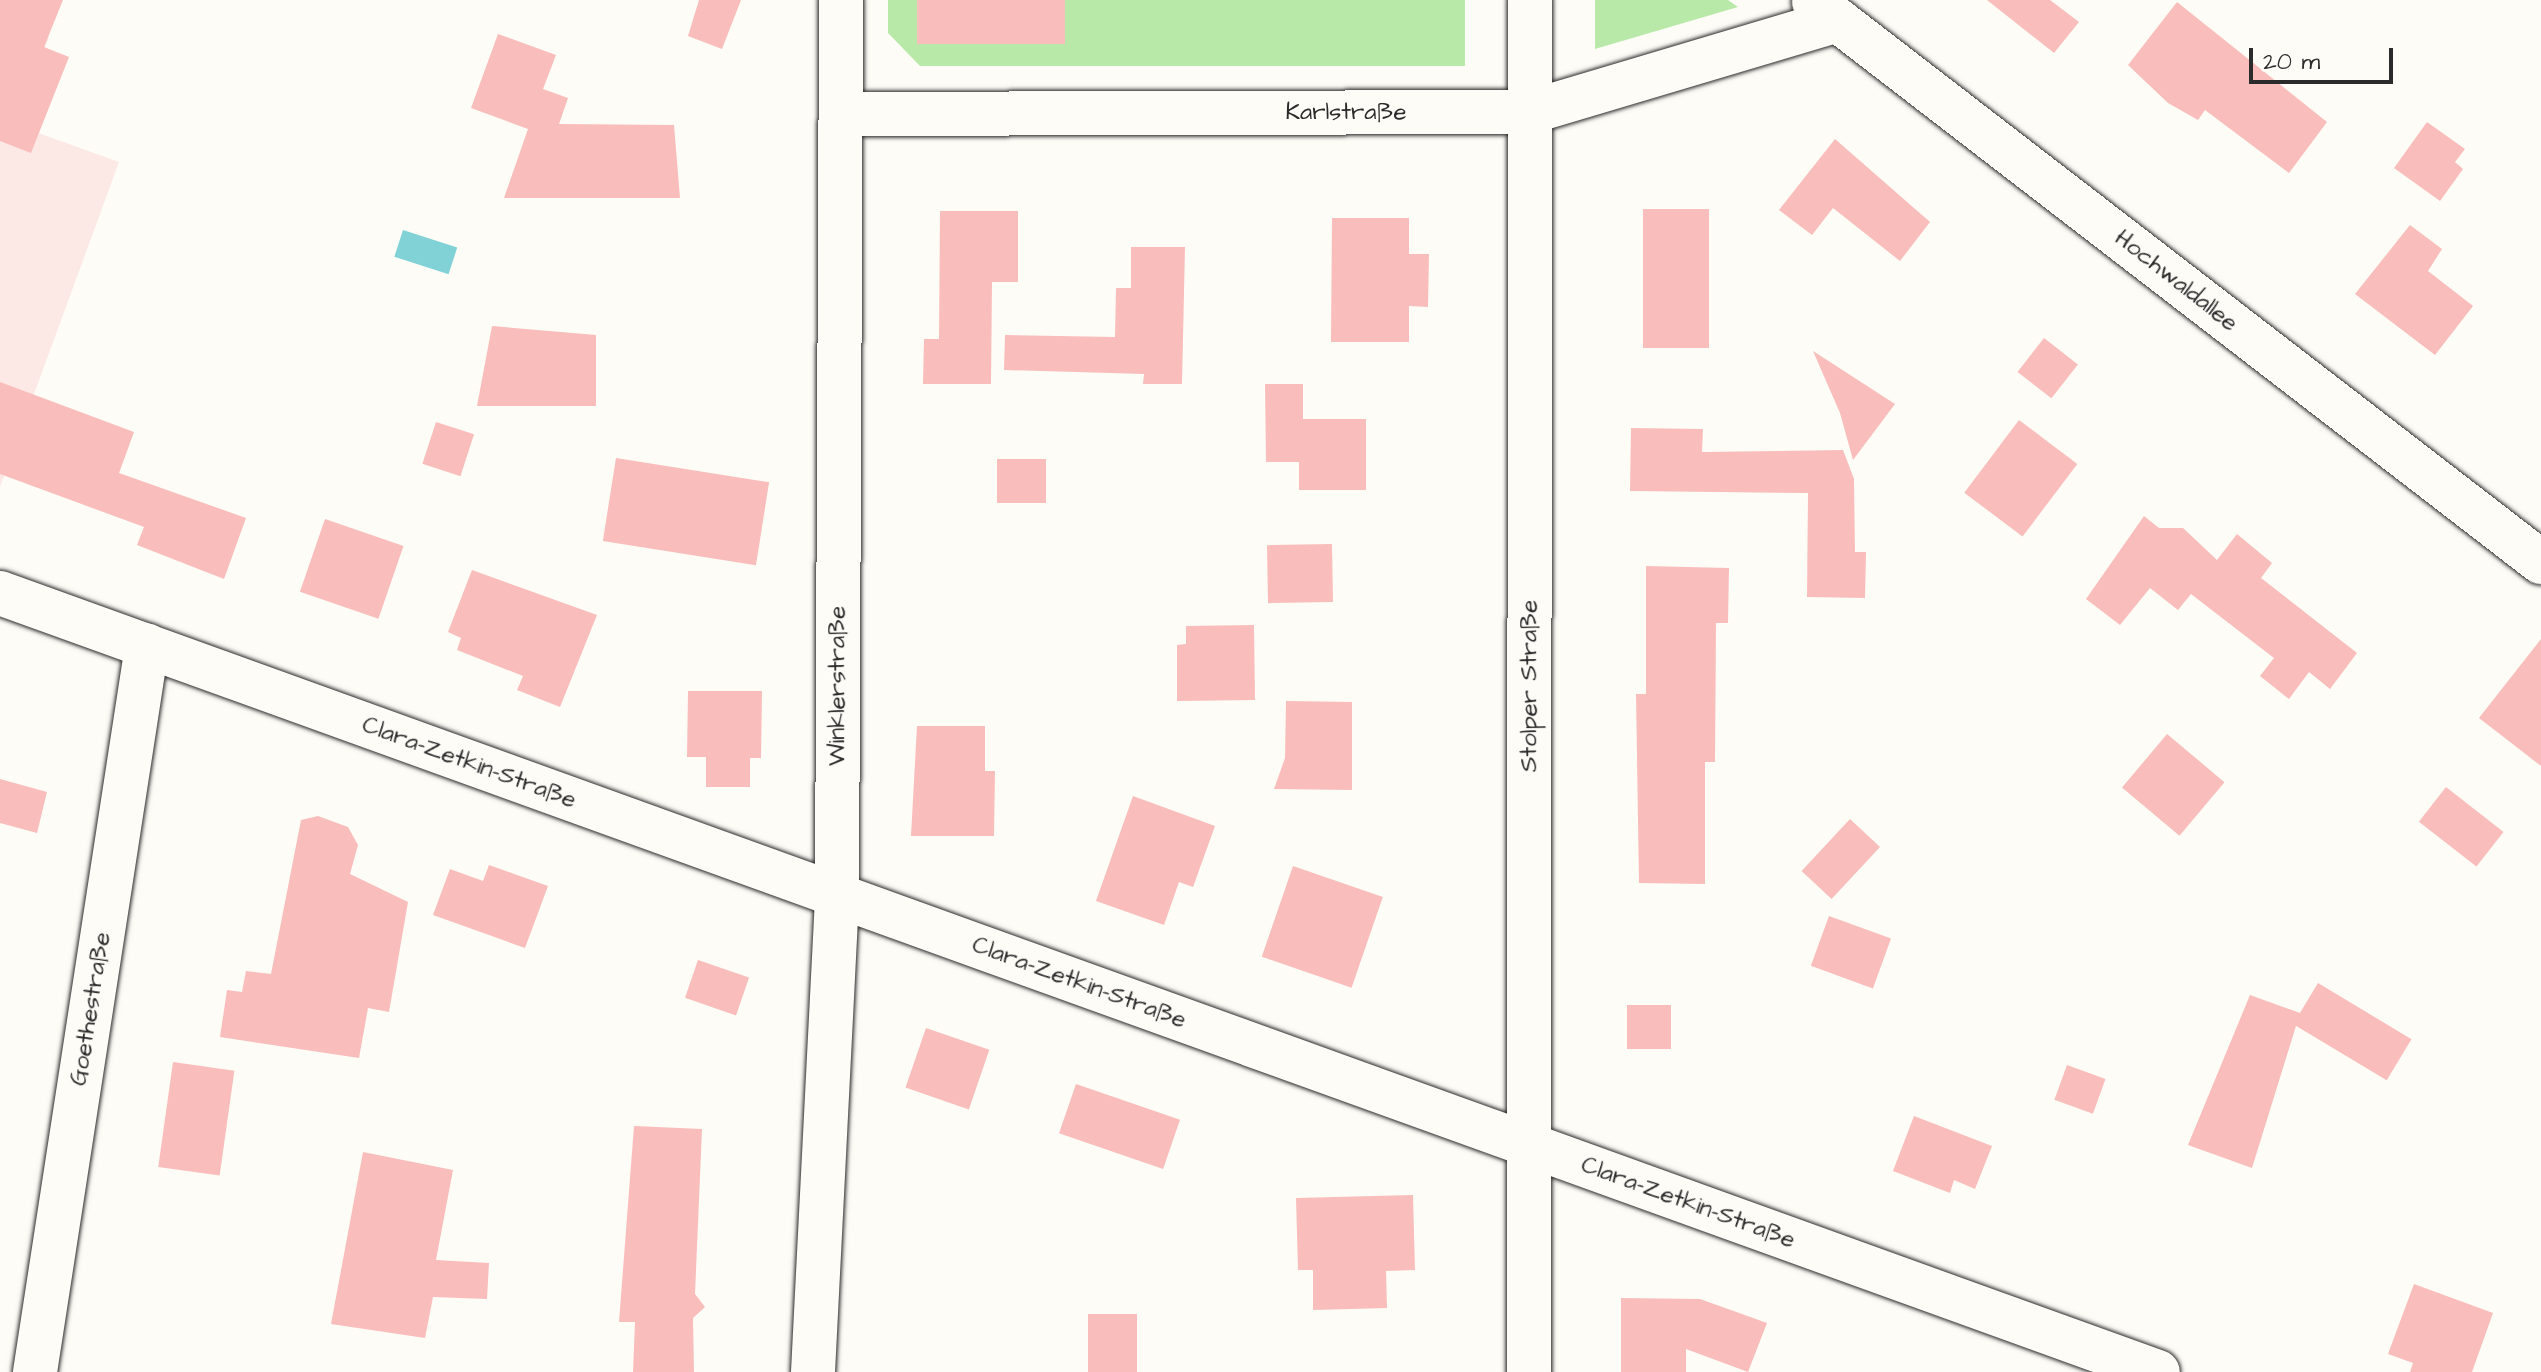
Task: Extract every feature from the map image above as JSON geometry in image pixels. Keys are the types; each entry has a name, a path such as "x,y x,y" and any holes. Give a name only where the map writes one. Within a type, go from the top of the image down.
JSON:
{"street":[{"name":"Winklerstraße","path":"813,1372 837,896 841,0"},
{"name":"Stolper Straße","path":"1529,1372 1530,0"},
{"name":"Karlstraße","path":"841,114 1530,112 1824,10"},
{"name":"Hochwaldallee","path":"1824,10 2541,562"},
{"name":"Clara-Zetkin-Straße","path":"0,593 2158,1372"},
{"name":"Goethestraße","path":"35,1372 147,646"}],"shaded area":[{"path":"0,19 49,37 16,125 119,162 0,487"}],"green space":[{"path":"888,0 1465,0 1465,66 920,66 888,33"},
{"path":"1595,0 1728,0 1738,7 1595,49"}],"water":[{"path":"403,230 457,248 449,274 394,257"}],"building":[{"path":"0,0 63,0 44,47 69,57 31,153 0,141"},
{"path":"699,0 741,0 722,49 688,36"},
{"path":"917,0 1065,0 1065,44 917,44"},
{"path":"1987,0 2050,0 2079,22 2054,53"},
{"path":"2177,2 2327,122 2289,173 2205,110 2198,120 2168,103 2128,65"},
{"path":"498,34 556,55 543,89 568,98 559,124 674,125 680,198 504,198 528,129 471,108"},
{"path":"2427,122 2465,149 2455,162 2463,169 2440,201 2394,168"},
{"path":"1835,139 1930,222 1900,261 1833,208 1812,235 1779,210"},
{"path":"1643,209 1709,209 1709,348 1643,348"},
{"path":"940,211 1018,211 1018,282 992,282 991,384 923,384 924,339 939,339"},
{"path":"1332,218 1409,218 1409,254 1429,254 1428,307 1409,306 1409,342 1331,342"},
{"path":"2410,225 2442,249 2428,271 2473,306 2435,355 2355,294"},
{"path":"1131,247 1185,247 1182,384 1143,384 1144,374 1004,370 1005,335 1115,337 1116,288 1131,288"},
{"path":"492,326 596,335 596,406 477,406"},
{"path":"2044,338 2078,364 2051,398 2018,372"},
{"path":"1813,351 1895,404 1853,460 1840,413"},
{"path":"0,382 134,432 119,473 246,518 224,579 137,545 144,527 0,474"},
{"path":"1265,384 1303,384 1303,419 1366,419 1366,490 1299,490 1299,462 1266,462"},
{"path":"2019,420 2077,464 2023,537 1964,493"},
{"path":"436,422 474,434 460,476 422,464"},
{"path":"1631,428 1703,429 1702,452 1843,450 1854,479 1855,552 1866,552 1865,598 1807,597 1808,493 1630,491"},
{"path":"616,458 769,482 756,565 603,541"},
{"path":"997,459 1046,459 1046,503 997,503"},
{"path":"2144,516 2159,528 2183,528 2217,560 2237,534 2272,563 2261,578 2357,653 2330,689 2309,672 2289,699 2260,676 2274,658 2191,594 2178,610 2150,588 2120,625 2086,599"},
{"path":"325,519 403,546 378,619 300,592"},
{"path":"1332,544 1333,602 1268,603 1267,545"},
{"path":"1646,566 1729,568 1728,623 1716,623 1715,762 1705,762 1705,884 1639,883 1636,694 1646,694"},
{"path":"472,570 597,615 560,707 517,690 523,676 457,650 461,638 448,632"},
{"path":"1254,625 1255,700 1177,701 1177,645 1186,644 1186,626"},
{"path":"2541,639 2541,766 2479,718"},
{"path":"688,691 762,691 761,758 750,758 750,787 706,787 706,757 687,757"},
{"path":"1286,701 1352,702 1352,790 1274,789 1285,758"},
{"path":"917,726 985,726 985,771 995,771 994,836 911,836"},
{"path":"2167,734 2224,782 2179,836 2122,788"},
{"path":"0,779 47,792 37,833 0,823"},
{"path":"2446,787 2504,832 2476,867 2419,822"},
{"path":"1133,796 1215,826 1193,887 1179,882 1164,925 1096,901"},
{"path":"318,816 348,827 358,845 350,874 408,902 389,1012 368,1008 359,1058 220,1037 227,990 242,992 246,971 271,974 301,820"},
{"path":"1850,819 1880,847 1832,899 1802,871"},
{"path":"489,865 548,886 525,948 433,915 450,869 483,881"},
{"path":"1293,866 1383,897 1352,988 1262,957"},
{"path":"1829,916 1891,939 1873,988 1811,966"},
{"path":"698,960 749,978 736,1015 685,998"},
{"path":"2318,983 2411,1039 2387,1080 2293,1024"},
{"path":"2250,995 2300,1013 2252,1168 2188,1145"},
{"path":"1627,1005 1671,1005 1671,1049 1627,1049"},
{"path":"926,1028 989,1050 969,1109 905,1088"},
{"path":"173,1062 234,1071 220,1176 158,1167"},
{"path":"2067,1065 2106,1079 2093,1114 2054,1100"},
{"path":"1076,1084 1180,1120 1163,1169 1059,1133"},
{"path":"1914,1116 1992,1146 1975,1189 1954,1180 1950,1193 1893,1171"},
{"path":"634,1126 702,1129 695,1294 705,1307 693,1318 694,1372 633,1372 635,1322 619,1322"},
{"path":"363,1152 453,1170 436,1260 489,1263 487,1299 433,1297 425,1338 331,1324"},
{"path":"1413,1195 1415,1270 1386,1271 1387,1308 1313,1310 1313,1270 1298,1270 1296,1198"},
{"path":"2414,1284 2493,1313 2472,1372 2410,1372 2413,1363 2388,1354"},
{"path":"1621,1298 1700,1299 1767,1323 1748,1372 1686,1349 1686,1372 1621,1372"},
{"path":"1088,1314 1137,1314 1137,1372 1088,1372"}]}
